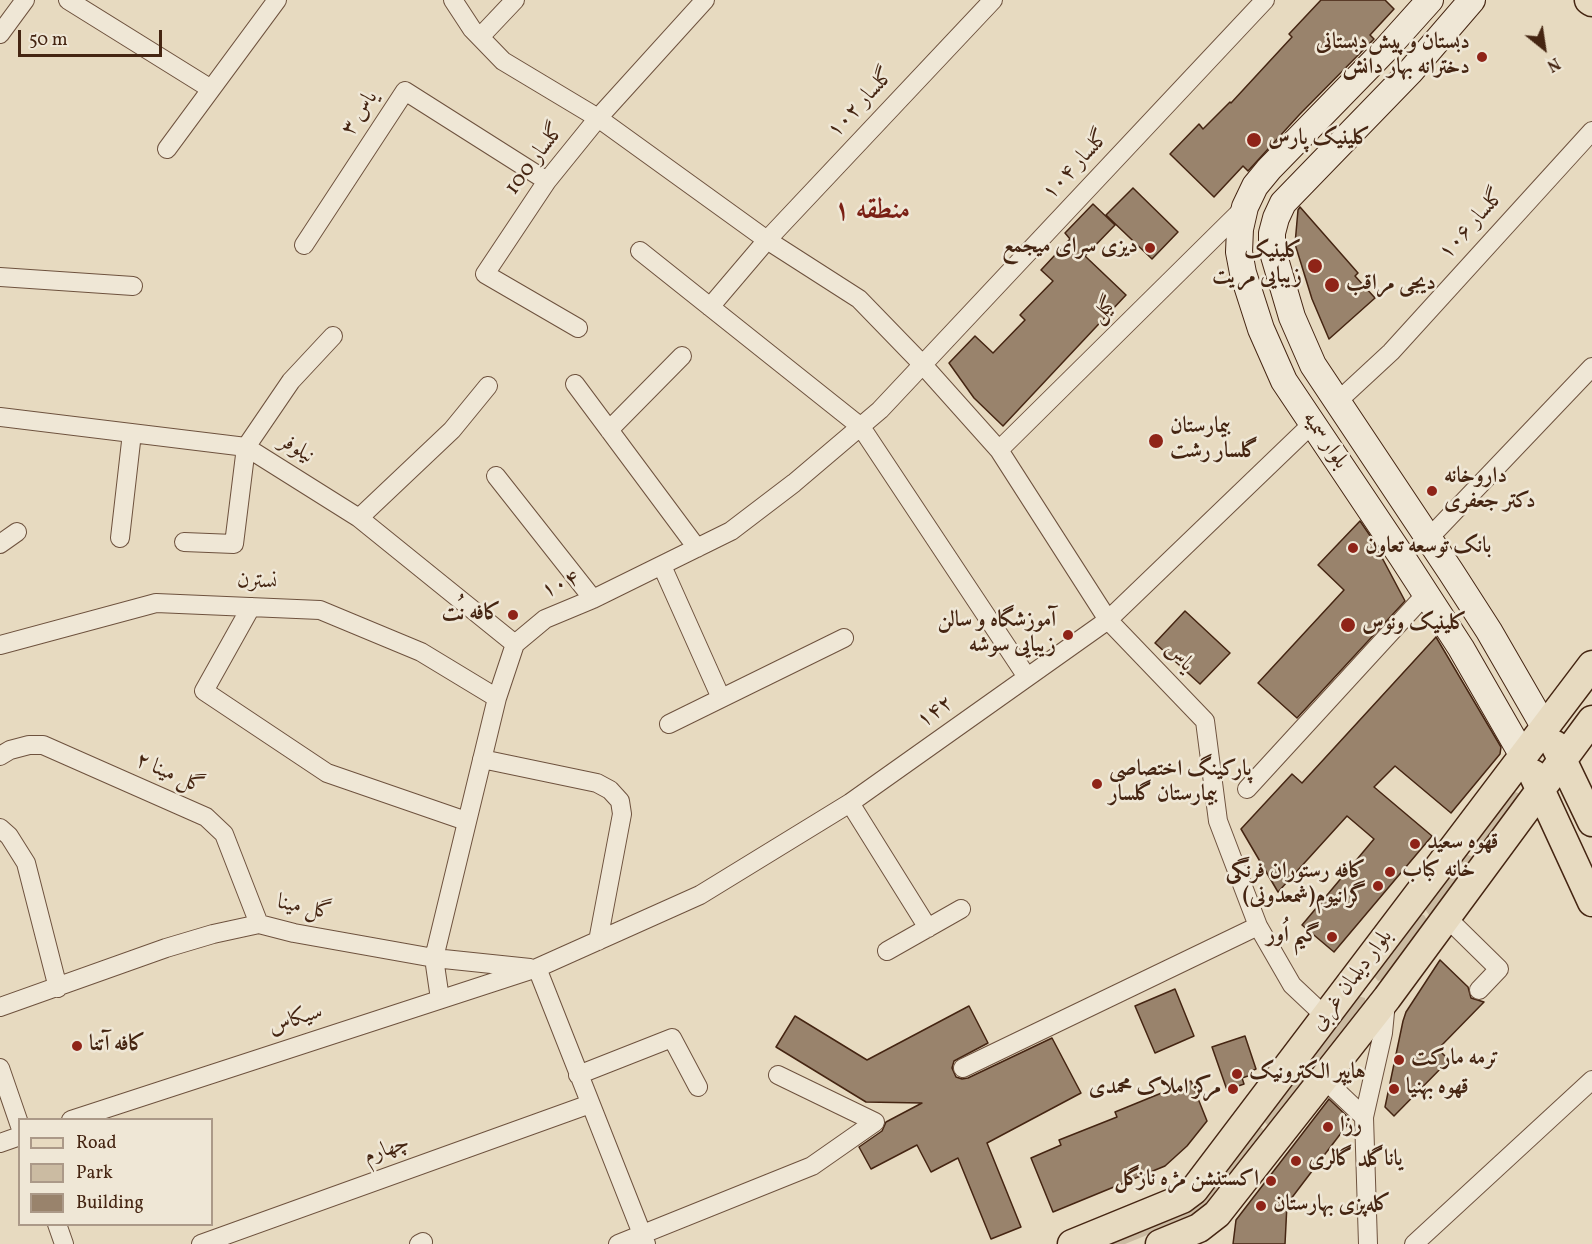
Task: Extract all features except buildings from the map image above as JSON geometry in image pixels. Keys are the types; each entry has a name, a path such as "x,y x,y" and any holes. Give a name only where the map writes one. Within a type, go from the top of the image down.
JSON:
{"main road":[{"name":"بلوار سمیه","path":"1430,0 1255,186 1245,207 1240,229 1239,252 1261,329 1284,381 1461,648 1523,756 1592,902"},
{"name":"بلوار سمیه","path":"1472,0 1410,72 1283,203 1272,233 1272,249 1292,317 1313,365 1489,631 1562,759 1592,822"},
{"path":"1312,424 1337,402"},
{"path":"1402,557 1429,538"},
{"name":"بلوار دیلمان غربی","path":"1072,1244 1182,1199 1194,1190 1592,665"},
{"name":"بلوار دیلمان غربی","path":"1160,1244 1201,1236 1387,998 1592,720"},
{"path":"1357,975 1387,998"}],"street":[{"path":"0,34 25,0"},
{"path":"68,0 211,89"},
{"path":"167,149 277,0"},
{"name":"یاس","path":"453,0 480,37 503,61 598,118 766,240 859,299 923,365 999,450 1108,620 1205,721 1218,821 1258,926 1292,985 1326,1017"},
{"path":"480,37 515,0"},
{"name":"گلسار 100","path":"578,328 485,274 547,181 598,118 705,0"},
{"name":"گلسار ۱۰۲","path":"710,307 766,240 993,0"},
{"name":"گلسار ۱۰۴","path":"923,365 1265,0"},
{"name":"یاس ۳","path":"303,244 405,91 547,181"},
{"name":"گلسار ۱۰۶","path":"1337,402 1391,351 1592,131"},
{"name":"گیل","path":"999,450 1245,207"},
{"path":"639,250 861,427 1027,677"},
{"path":"0,277 133,286"},
{"path":"184,542 234,544 246,447 291,381 333,336"},
{"path":"609,430 682,356"},
{"name":"۱۰۴","path":"515,644 545,619 663,566 731,531 795,483 861,427 923,365"},
{"path":"1429,538 1592,367"},
{"path":"575,384 697,549"},
{"path":"359,518 452,430 488,386"},
{"name":"نیلوفر","path":"0,417 246,447 359,518 515,644"},
{"name":"۱۴۲","path":"537,968 700,895 850,803 1108,620 1312,424"},
{"path":"120,538 132,433"},
{"path":"496,476 593,599"},
{"path":"0,544 17,532"},
{"path":"663,566 721,698"},
{"path":"1247,789 1425,595"},
{"name":"نسترن","path":"0,645 156,603 320,610 421,652 497,698"},
{"path":"251,607 204,691 327,773 466,821"},
{"path":"669,724 844,638"},
{"path":"440,999 434,958 497,698 515,644"},
{"name":"گل مینا ۲","path":"0,756 10,750 29,745 43,745 206,817 224,834 259,924"},
{"path":"482,759 597,783 610,790 620,801 622,814 598,941"},
{"path":"850,803 928,928"},
{"path":"0,828 9,836 26,863 57,988"},
{"path":"887,951 961,909"},
{"path":"1446,917 1499,969 1479,990"},
{"name":"گل مینا","path":"0,1007 166,948 213,934 259,924 294,933 434,958 537,968"},
{"path":"963,1068 1258,926"},
{"path":"537,968 644,1239"},
{"name":"سیکاس","path":"74,1118 537,968"},
{"path":"1368,1244 1364,1117 1383,1033 1387,998"},
{"path":"578,1075 672,1038 698,1087"},
{"path":"0,1068 18,1120"},
{"path":"618,1244 644,1239 812,1166 875,1122 778,1075"},
{"path":"1323,1078 1364,1117"},
{"path":"1414,1244 1592,1080"},
{"name":"چهارم","path":"201,1244 590,1104"},
{"path":"0,1143 18,1137"},
{"path":"58,1226 64,1244"}],"green space":[{"path":"1515,792 1521,794 1480,852 1474,850 1474,843"},
{"path":"1466,854 1474,860 1432,915 1429,915 1425,909 1426,906"},
{"path":"1420,915 1424,915 1427,920 1384,979 1378,981 1374,976"},
{"path":"1358,996 1365,998 1365,1005 1317,1066 1313,1066 1310,1060"},
{"path":"1303,1068 1311,1074 1271,1126 1268,1126 1264,1121"},
{"path":"1258,1128 1262,1128 1265,1134 1199,1214 1125,1244 1095,1244"}],"place":[{"name":"دبستان و پیش‌دبستانی دخترانه بهار دانش","path":"1482,57"},
{"name":"کلینیک پارس","path":"1254,140"},
{"name":"دیزی سرای میجمع","path":"1150,248"},
{"name":"کلینیک زیبایی مریت","path":"1315,266"},
{"name":"دیجی مراقب","path":"1332,285"},
{"name":"بیمارستان گلسار رشت","path":"1156,441"},
{"name":"داروخانه دکتر جعفری","path":"1432,491"},
{"name":"بانک توسعه تعاون","path":"1353,548"},
{"name":"کافه نُت","path":"513,615"},
{"name":"کلینیک ونوس","path":"1348,625"},
{"name":"آموزشگاه و سالن زیبایی سوشه","path":"1068,635"},
{"name":"پارکینگ اختصاصی بیمارستان گلسار","path":"1097,784"},
{"name":"قهوه سعید","path":"1415,844"},
{"name":"خانه کباب","path":"1390,872"},
{"name":"کافه رستوران فرنگی گرانیوم(شمعدونی)","path":"1378,886"},
{"name":"گیم اُور","path":"1332,937"},
{"name":"کافه آتنا","path":"77,1046"},
{"name":"ترمه مارکت","path":"1399,1060"},
{"name":"هایپر الکترونیک","path":"1237,1074"},
{"name":"مرکز املاک محمدی","path":"1233,1089"},
{"name":"قهوه بهنیا","path":"1394,1089"},
{"name":"رزا","path":"1328,1127"},
{"name":"یاناگلد گالری","path":"1296,1161"},
{"name":"اکستنشن مژه نازگل","path":"1271,1181"},
{"name":"کله‌پزی بهارستان","path":"1261,1206"}],"district":[{"name":"منطقه ۱","path":"872,213"}]}
